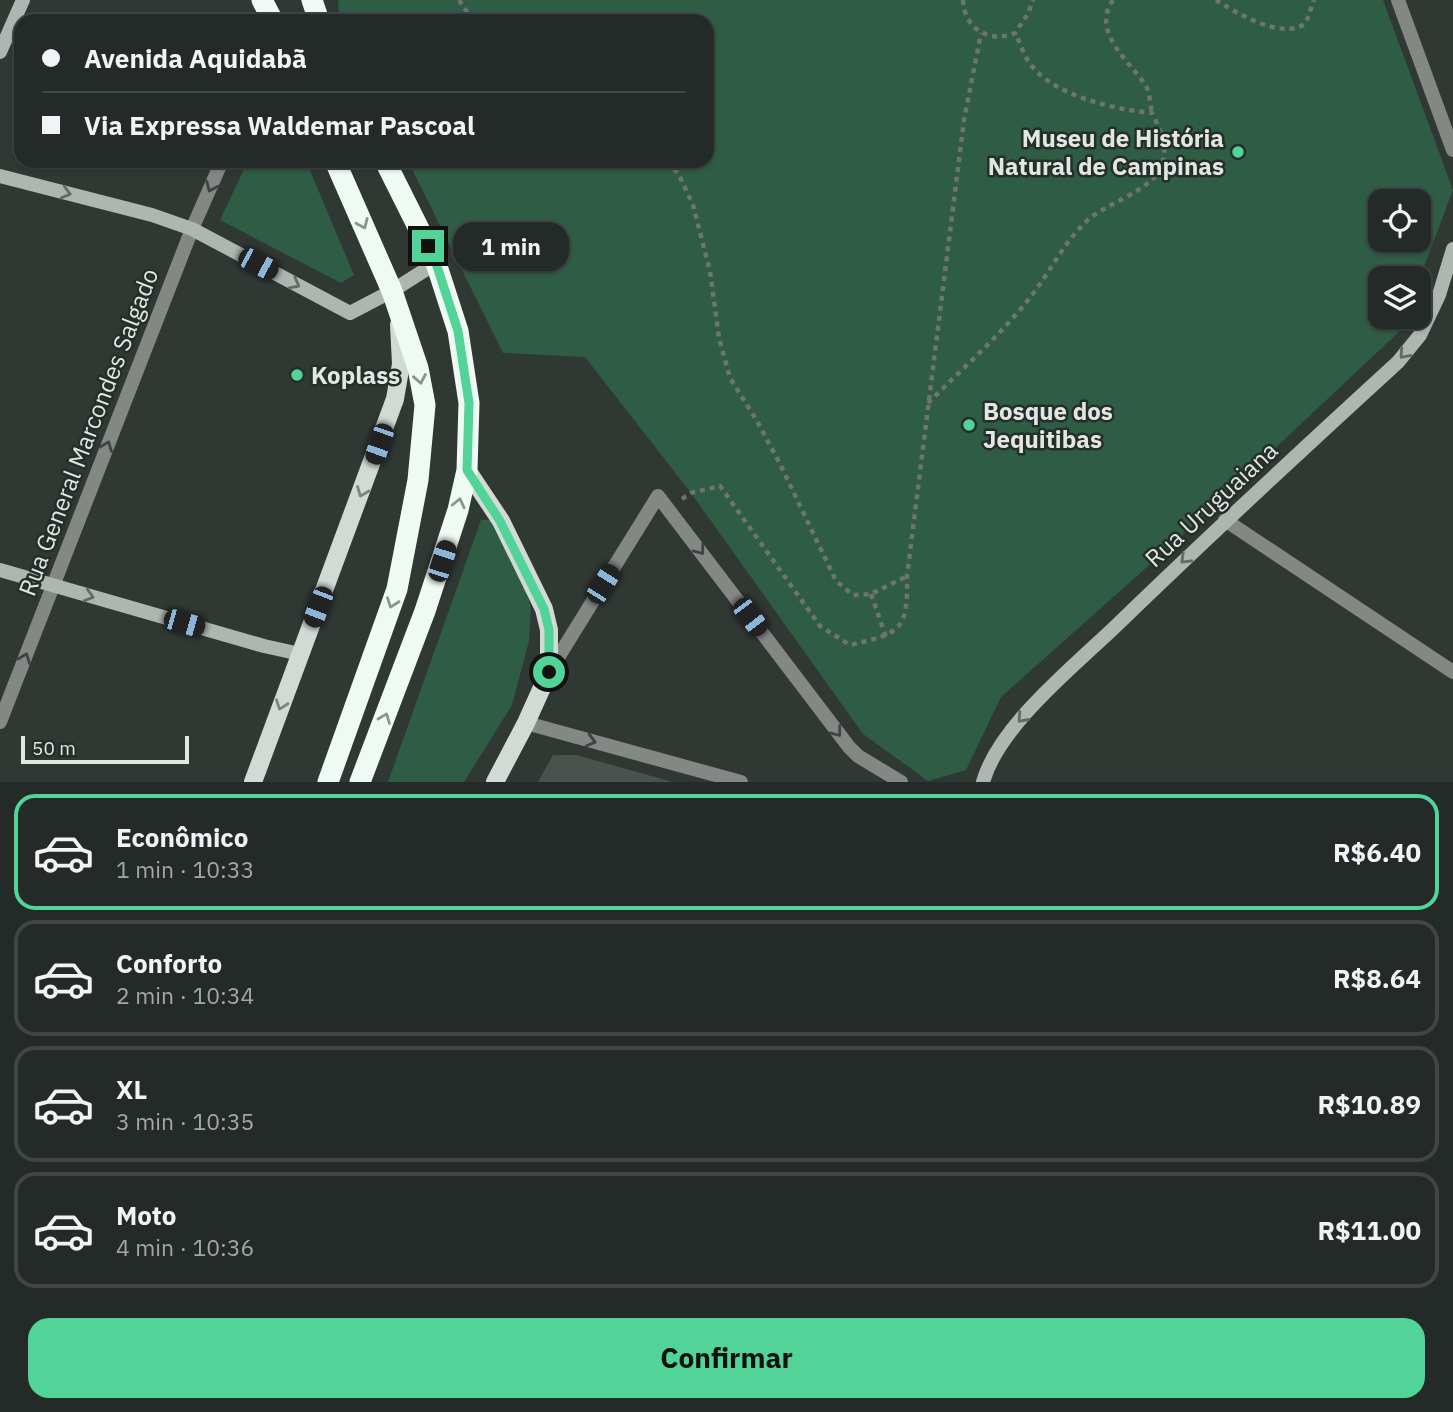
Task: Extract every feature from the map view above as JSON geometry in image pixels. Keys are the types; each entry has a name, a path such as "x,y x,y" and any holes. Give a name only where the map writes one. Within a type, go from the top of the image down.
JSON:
{"highway":[{"path":"328,782 397,589 416,492 425,405 418,368 395,299 338,168"},
{"path":"360,782 425,611 458,510 467,470 469,403 458,331 436,263 388,168"}],"main road":[{"path":"0,52 14,20"},
{"path":"0,176 152,215 192,229 346,312 395,299 436,263"},
{"name":"Rua Uruguaiana","path":"983,782 988,764 1019,720 1225,520 1398,362 1420,335 1438,295 1453,248"},
{"path":"253,782 364,489 395,399 401,363 395,299"},
{"path":"467,470 500,521 544,609 549,630 549,672 495,782"},
{"path":"0,570 300,654"}],"street":[{"path":"1398,0 1453,150"},
{"name":"Rua General Marcondes Salgado","path":"0,722 192,229 219,168"},
{"path":"549,672 658,496 849,747 858,756 901,782"},
{"path":"1225,520 1453,672"},
{"path":"526,723 741,782"}],"path":[{"path":"963,0 967,19 981,33 998,37 1015,33 1028,14 1033,0"},
{"path":"928,403 1031,296 1078,230 1101,209 1141,187 1157,174 1165,150 1152,113 1147,88 1123,59 1109,33 1106,20 1113,0"},
{"path":"1216,0 1249,19 1271,26 1295,28 1306,23 1314,0"},
{"path":"691,493 720,486 820,626 850,645 887,637 900,625 908,608 907,576 928,403 964,120 981,33"},
{"path":"1015,33 1030,64 1053,83 1095,103 1152,113"},
{"path":"674,168 693,205 710,271 719,338 730,378 763,432 836,581 853,596 871,594 907,576"},
{"path":"871,594 887,637"}],"green space":[{"name":"Bosque dos Jequitibas","path":"338,0 1383,0 1453,190 1431,248 1431,189 1368,189 1368,252 1430,252 1424,266 1368,266 1368,329 1401,330 1174,543 1001,697 966,770 928,781 863,734 691,493 585,357 503,353 411,168 714,168 714,14 339,14"},
{"path":"245,168 309,168 354,275 341,283 220,220"},
{"path":"481,520 493,520 524,582 531,608 529,641 512,705 464,782 388,782"}],"building":[{"path":"553,755 576,755 673,782 538,782"}],"place":[{"name":"Museu de História Natural de Campinas","path":"1238,152"},
{"name":"Koplass","path":"297,375"},
{"name":"Bosque dos Jequitibas","path":"969,425"}],"route":[{"path":"428,246 458,331 469,403 467,470 500,521 544,609 549,630 549,672"}]}
